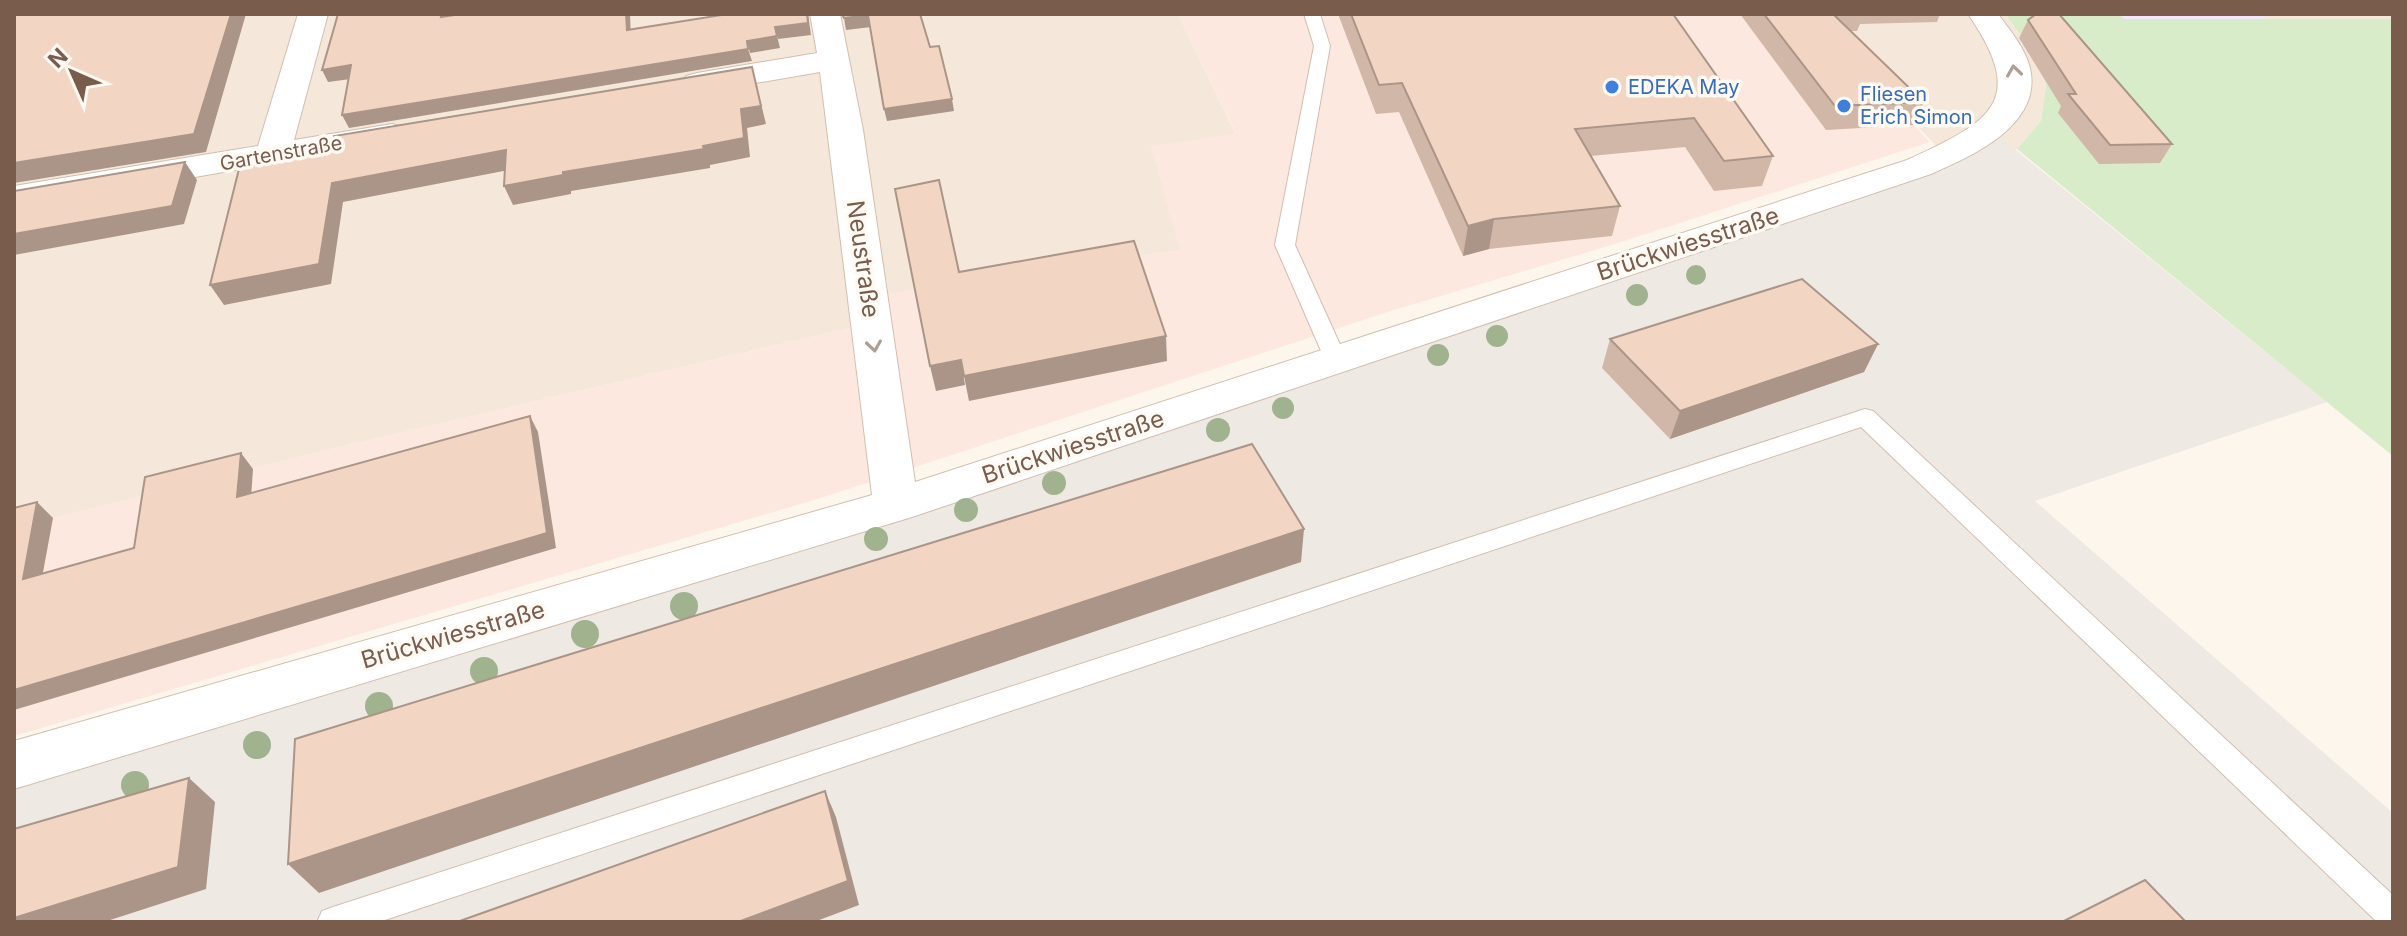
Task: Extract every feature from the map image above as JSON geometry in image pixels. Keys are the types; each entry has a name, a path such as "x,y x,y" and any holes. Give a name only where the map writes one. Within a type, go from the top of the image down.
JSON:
{"street":[{"path":"273,154 313,14"},
{"name":"Neustraße","path":"825,14 846,130 896,505"},
{"name":"Brückwiesstraße","path":"14,765 896,505 1919,167 1962,148 1990,129 2015,98 2012,57 2001,35 1983,14"},
{"path":"659,89 833,60"},
{"name":"Gartenstraße","path":"14,197 428,128"}],"lane":[{"path":"1312,14 1322,46 1285,245 1336,360"},
{"path":"333,922 1865,417 2393,916"}],"shaded area":[{"path":"14,14 1178,14 1236,135 1181,250 870,297 863,325 336,448 14,528"},
{"path":"1178,14 1806,14 1930,142 1615,244 1394,310 821,498 14,736 14,528 336,448 863,325 869,297 1180,250 1151,146 1236,134"},
{"path":"1806,14 2005,14 2037,57 2046,85 2041,121 2017,149 1965,175"},
{"path":"2119,14 2393,14 2393,19 2124,19"},
{"path":"2119,14 2261,14 2267,19 2124,19"},
{"path":"1990,129 2327,402 2035,501 2393,813 2393,922 14,922 14,765 1716,235"}],"green space":[{"path":"2005,14 2119,14 2124,19 2393,19 2393,456 2017,149 2041,121 2046,85 2037,57"}],"building":[{"path":"14,14 231,14 194,134 14,163"},
{"path":"338,14 442,14 441,17 461,14 626,14 627,30 722,14 807,14 808,23 775,27 777,36 747,41 748,49 342,115 351,65 322,70"},
{"path":"842,14 920,14 930,47 939,46 952,99 884,109 868,15 844,18"},
{"path":"1351,14 1673,14 1773,156 1724,161 1694,118 1575,129 1620,206 1494,219 1468,226 1402,83 1379,85"},
{"path":"1764,14 1833,14 1924,102 1835,106"},
{"path":"2036,14 2059,14 2172,144 2110,145 2068,94 2076,94 2028,20"},
{"path":"752,67 761,106 741,109 744,138 703,146 704,149 563,172 563,175 504,186 506,150 332,183 319,264 210,285 241,161 332,146 334,136"},
{"path":"185,162 172,206 14,234 14,191"},
{"path":"939,180 959,272 1134,241 1166,336 964,376 961,360 930,366 895,189"},
{"path":"1802,279 1878,344 1680,411 1610,339"},
{"path":"530,416 547,533 14,690 14,508 37,502 23,579 134,548 145,477 241,453 237,497"},
{"path":"1252,444 1304,529 288,864 295,739"},
{"path":"189,778 178,867 14,918 14,829"},
{"path":"825,791 848,881 738,922 457,922"},
{"path":"2145,880 2186,922 2062,922"}],"place":[{"name":"EDEKA May","path":"1612,87"},
{"name":"Fliesen Erich Simon","path":"1844,106"}]}
